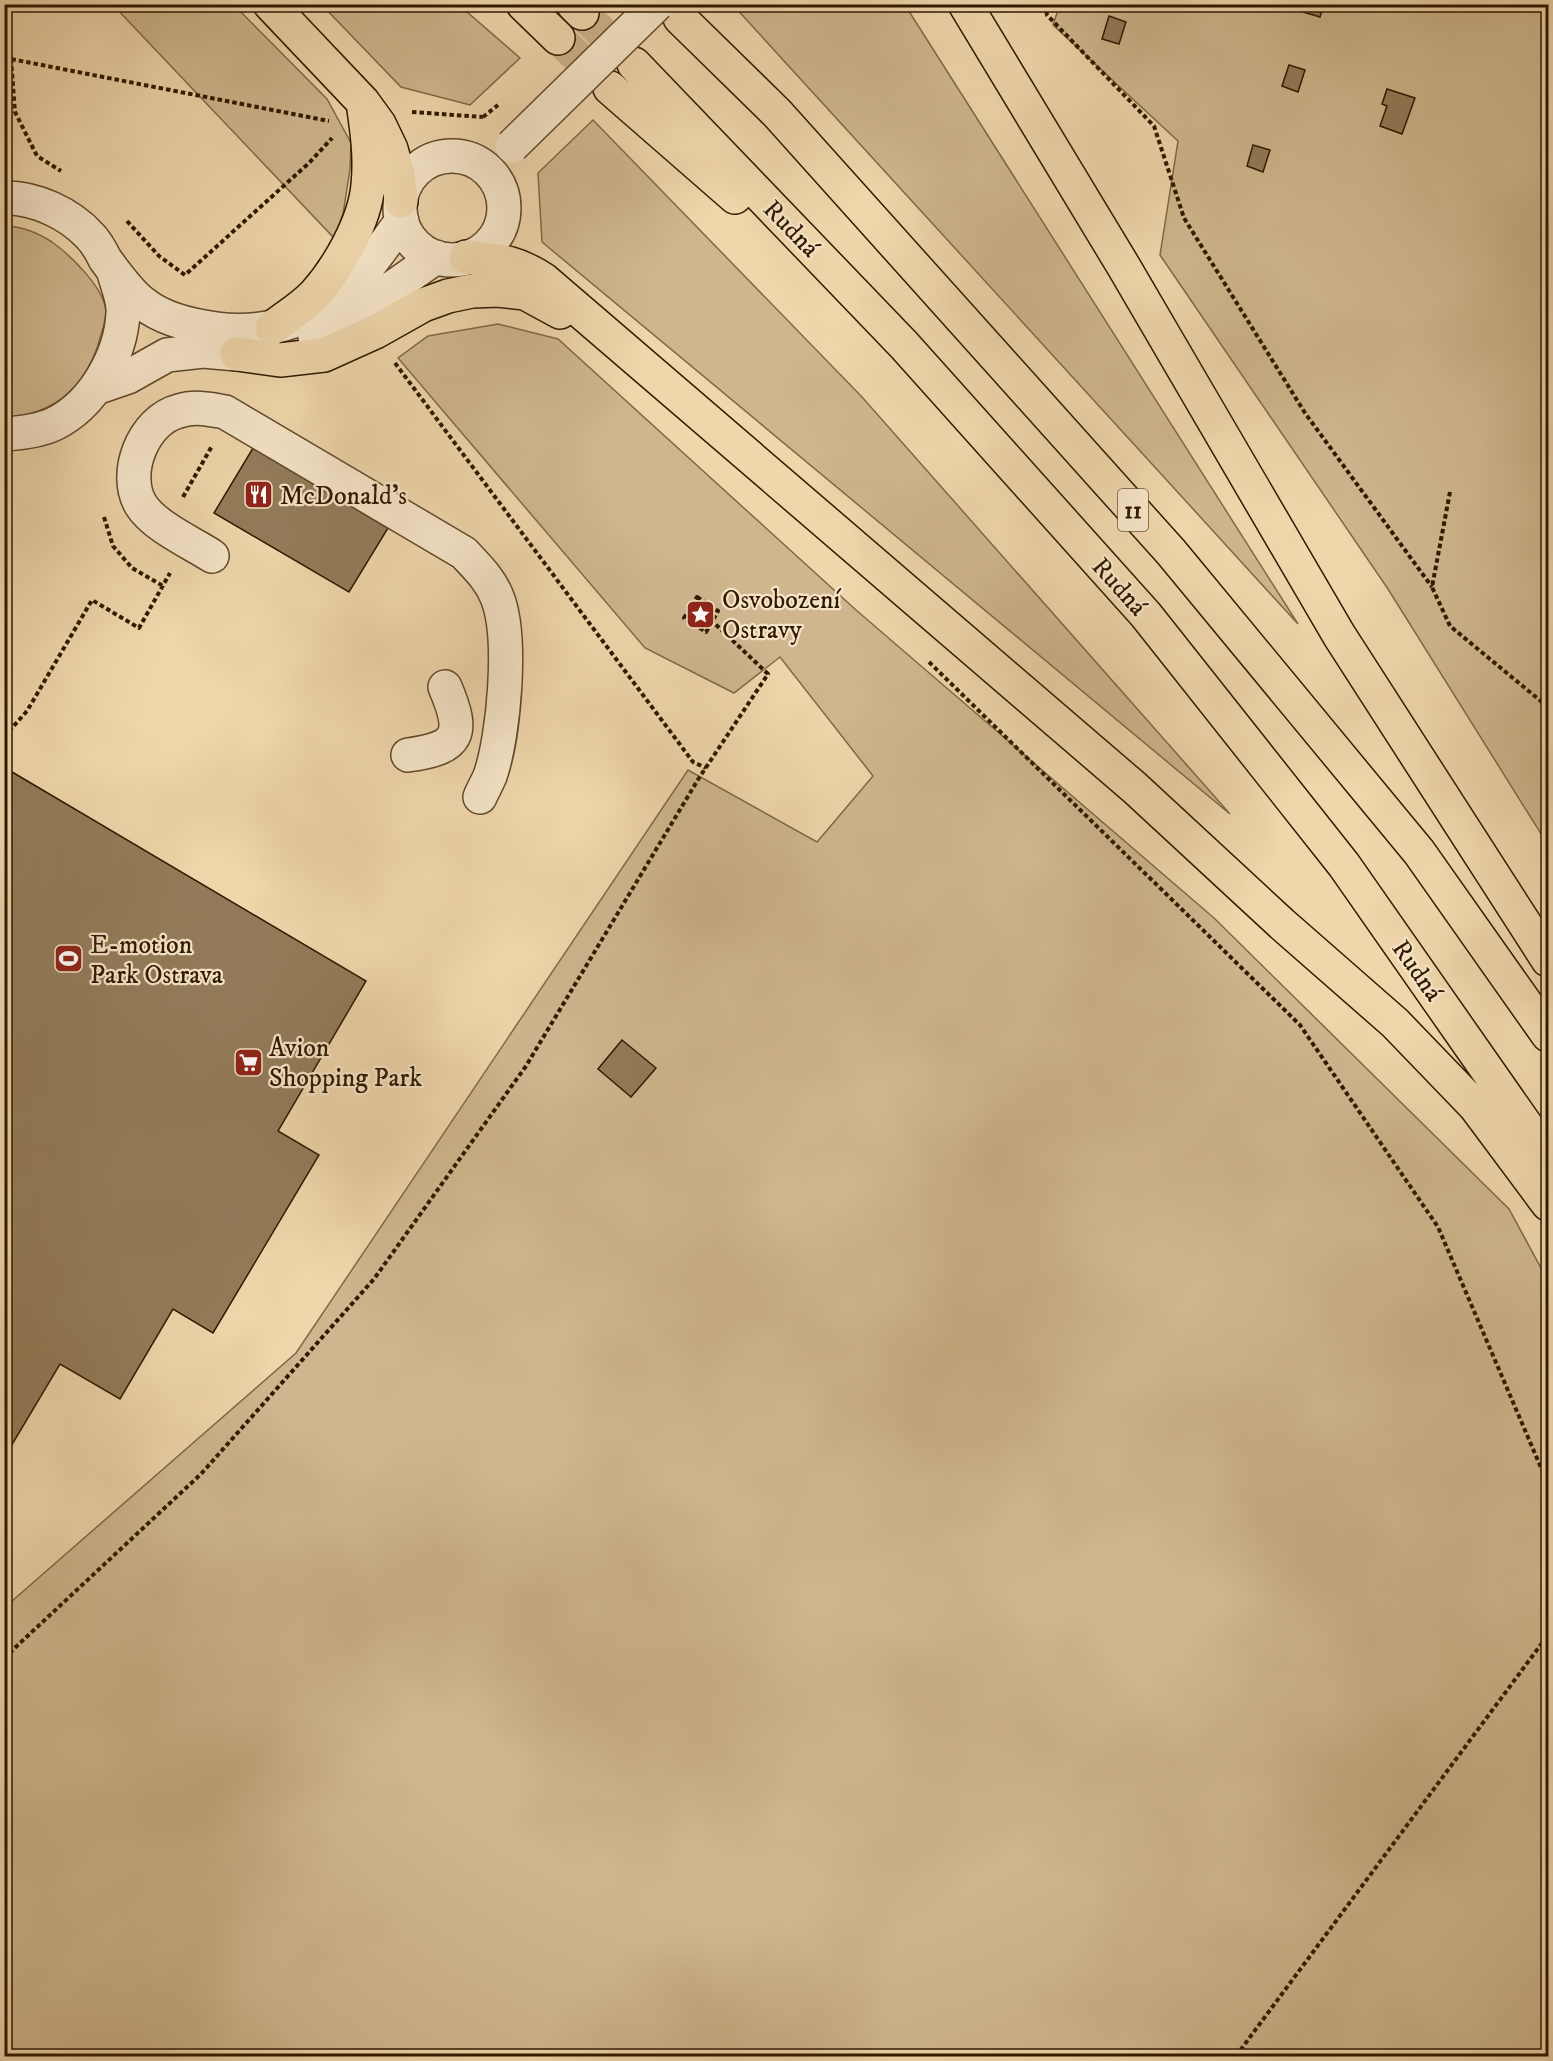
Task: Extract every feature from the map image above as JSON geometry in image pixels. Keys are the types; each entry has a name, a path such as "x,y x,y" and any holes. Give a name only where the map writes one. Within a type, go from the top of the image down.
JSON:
{"highway":[{"path":"270,4 354,113 369,150 368,187 358,223 340,262 314,296 272,328"},
{"path":"523,4 558,38"},
{"path":"965,4 1124,267 1339,635 1548,960"},
{"name":"11","path":"669,11 777,112 1171,552 1419,852 1548,1035"},
{"name":"Rudná","path":"634,64 904,345 1154,624 1344,865 1548,1157"},
{"path":"610,88 904,345"},
{"path":"354,113 379,124 391,149 398,174 401,211"},
{"path":"451,257 508,262 526,268 544,280 1135,788 1282,924 1395,1023 1474,1106 1548,1204"},
{"path":"237,354 280,360 324,356 375,332 423,305 456,294 498,290 525,293 616,342"}],"street":[{"path":"486,169 669,11"},
{"path":"96,388 128,377 167,355 203,351 237,354 278,349 315,337 392,288 451,257 484,248 497,234 501,224 504,204 502,194 493,176 486,169 477,162 458,156 429,161 412,174 403,191 401,211 411,239 426,253 451,257"},
{"path":"4,198 41,204 68,218 91,236 113,271 144,304 169,317 202,327 235,331 272,328 304,319 334,300 360,276 401,211"},
{"path":"4,434 27,432 54,424 77,409 96,388 109,365 118,341 123,312 113,271"},
{"path":"201,548 158,522 141,505 134,482 137,455 144,441 161,420 177,411 197,408 225,412 464,553 487,577 498,598 504,621 506,650 504,692 496,748 490,776 480,797"},
{"path":"408,755 433,752 444,747 452,738 457,727 456,711 446,687"}],"path":[{"path":"1045,4 1047,15 1154,126 1184,218 1305,413 1432,587 1450,626 1548,707"},
{"path":"4,60 10,59 354,113"},
{"path":"10,59 15,112 37,156 66,174"},
{"path":"406,106 412,112 483,117"},
{"path":"126,220 159,256 185,275 309,163 354,113"},
{"path":"394,362 693,762 706,768"},
{"path":"4,737 27,711 92,600 139,628 163,586 201,548 196,529 183,521 180,500 213,444 214,410"},
{"path":"1432,587 1450,492"},
{"path":"102,513 113,546 132,568 163,586"},
{"path":"697,597 718,611 712,621 706,632 684,618 697,597"},
{"path":"4,1658 201,1474 374,1280 526,1066 706,768 768,674 712,621"},
{"path":"924,658 1300,1025 1438,1227 1548,1484"},
{"path":"1236,2056 1548,1635"}],"shaded area":[{"path":"1060,4 1548,5 1548,845 1388,589 1160,255 1178,141 1053,25"},
{"path":"113,5 234,5 327,99 351,143 350,169 343,214 334,238"},
{"path":"322,5 459,5 520,58 470,105 401,87"},
{"path":"733,5 905,5 1298,624"},
{"path":"593,120 862,397 1230,814 542,242 538,173"},
{"path":"4,226 17,227 35,233 52,242 94,283 106,313 97,348 90,364 73,389 50,406 37,412 5,417"},
{"path":"498,324 558,339 856,610 1214,918 1509,1209 1548,1281 1548,2056 5,2056 4,1608 296,1353 688,770 817,842 873,776 780,657 734,693 645,648 398,358 428,336"}],"building":[{"path":"1306,4 1324,4 1320,17 1303,12"},
{"path":"1109,16 1126,22 1119,44 1102,39"},
{"path":"1289,65 1305,70 1298,92 1282,86"},
{"path":"1387,89 1415,98 1402,134 1380,126 1387,106 1382,104"},
{"path":"1253,145 1270,150 1263,172 1247,166"},
{"path":"253,448 388,528 349,592 214,513"},
{"path":"7,769 366,981 278,1131 319,1155 213,1333 173,1309 120,1399 60,1364 4,1458 4,773"},
{"path":"622,1040 656,1068 631,1097 598,1069"}],"tunnel":[{"path":"582,13 634,64"},
{"path":"558,38 610,88"}],"place":[{"name":"McDonald's","path":"259,495"},
{"name":"Osvobození Ostravy","path":"701,614"},
{"name":"E-motion Park Ostrava","path":"69,959"},
{"name":"Avion Shopping Park","path":"248,1062"}]}
